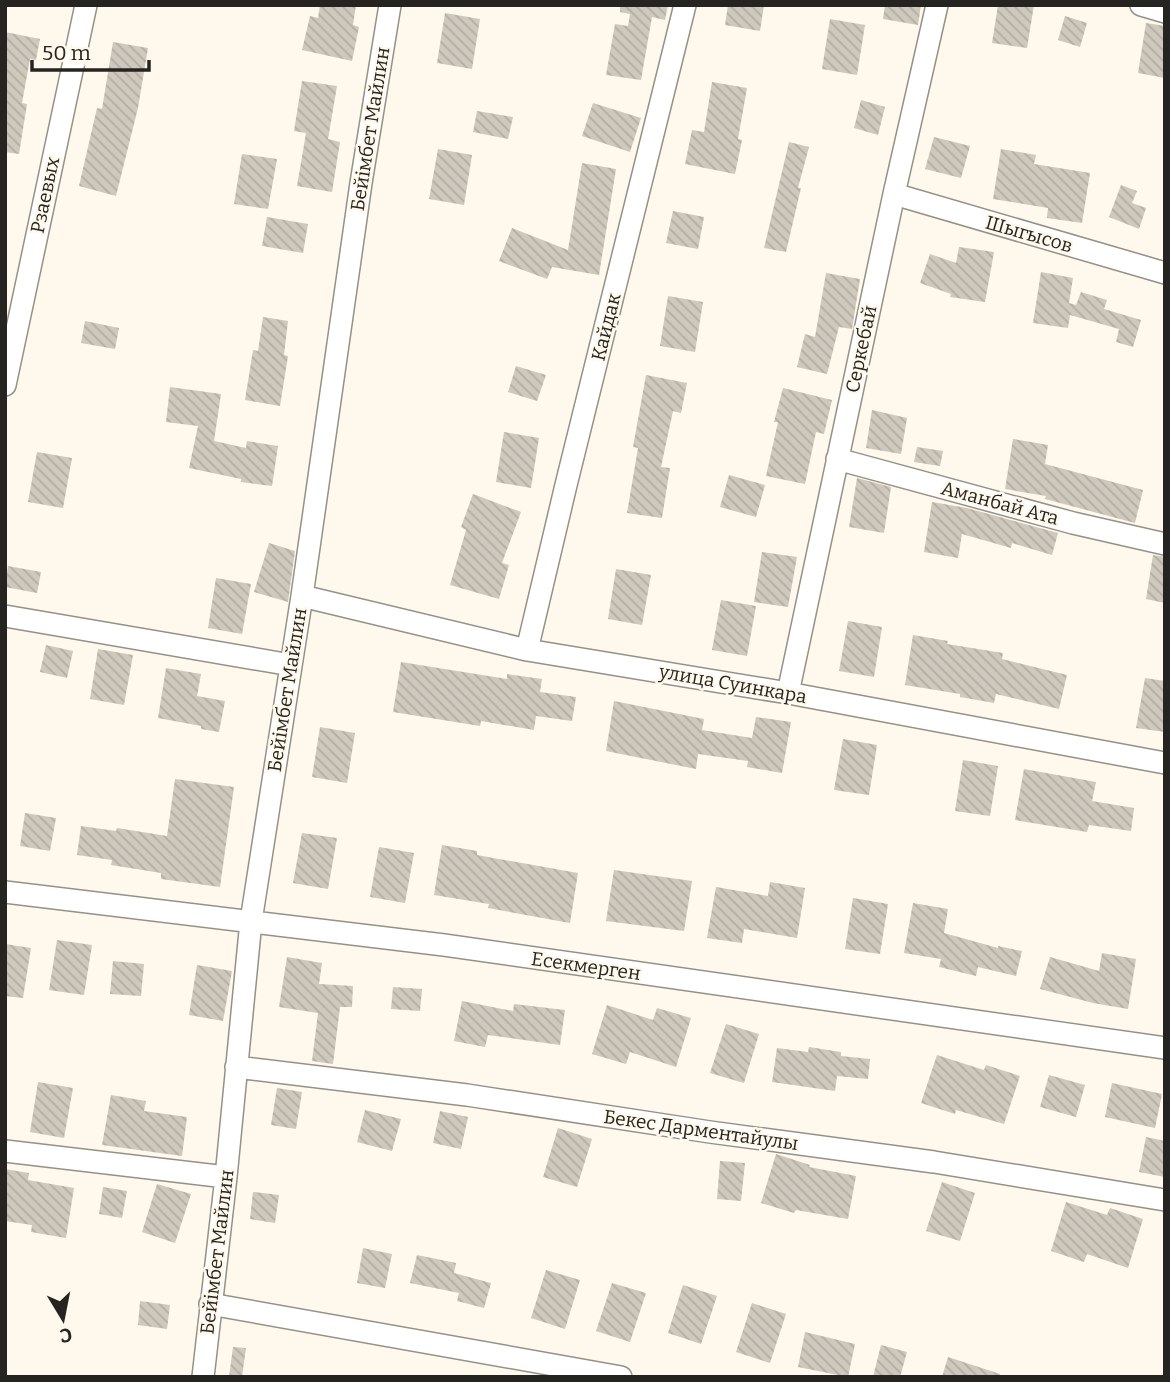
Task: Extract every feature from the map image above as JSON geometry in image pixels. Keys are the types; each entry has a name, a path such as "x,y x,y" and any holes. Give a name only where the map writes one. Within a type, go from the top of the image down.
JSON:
{"street":[{"name":"Рзаевых","path":"5,385 86,5"},
{"name":"Бейімбет Майлин","path":"203,1377 251,921 390,5"},
{"name":"Кайдак","path":"527,650 685,5"},
{"name":"Серкебай","path":"788,693 937,5"},
{"path":"1141,5 1165,12"},
{"name":"Шыгысов","path":"894,194 1165,273"},
{"name":"Аманбай Ата","path":"837,459 1073,523 1165,544"},
{"name":"улица Суинкара","path":"302,596 527,650 788,693 1165,762"},
{"path":"5,616 291,665"},
{"name":"Eсекмерген","path":"5,892 443,945 1165,1048"},
{"name":"Бекес Дарментайулы","path":"236,1067 467,1095 710,1132 934,1162 1165,1200"},
{"path":"5,1151 226,1177"},
{"path":"210,1304 621,1377"}],"building":[{"path":"320,5 356,5 353,25 359,27 352,61 302,50 310,16 318,18"},
{"path":"620,5 668,5 665,20 652,17 641,80 606,75 615,24 628,26 630,14 620,12"},
{"path":"728,5 764,5 760,31 725,25"},
{"path":"885,5 921,5 918,25 883,19"},
{"path":"998,5 1034,5 1027,48 992,43"},
{"path":"445,13 480,19 472,69 437,63"},
{"path":"1065,16 1087,23 1080,47 1058,40"},
{"path":"830,19 865,25 857,75 822,69"},
{"path":"1146,23 1165,26 1165,78 1138,73"},
{"path":"5,32 40,39 36,60 30,59 22,103 27,104 19,154 5,152"},
{"path":"113,42 148,48 138,108 116,196 79,186 97,108 102,109"},
{"path":"302,81 337,86 328,139 340,142 332,192 297,186 306,133 294,131"},
{"path":"712,82 747,88 738,139 742,140 735,174 685,164 692,130 704,132"},
{"path":"861,100 885,107 878,135 854,128"},
{"path":"593,103 641,118 630,152 582,136"},
{"path":"477,111 513,117 508,139 473,132"},
{"path":"934,137 970,146 961,178 925,169"},
{"path":"789,142 809,147 786,252 764,248"},
{"path":"438,149 472,155 464,205 429,199"},
{"path":"1001,149 1036,155 1034,164 1090,173 1082,223 1047,218 1048,208 993,199"},
{"path":"242,154 277,159 268,209 234,204"},
{"path":"582,163 616,169 599,275 552,267 547,279 499,261 512,228 568,250"},
{"path":"1121,185 1137,191 1132,203 1146,208 1139,229 1109,217"},
{"path":"673,211 704,217 698,249 666,243"},
{"path":"267,217 308,224 303,253 262,246"},
{"path":"959,247 994,252 985,302 950,297 951,294 920,283 930,254 956,263"},
{"path":"1041,272 1073,278 1069,303 1076,305 1081,292 1107,300 1104,309 1141,320 1133,347 1116,342 1119,329 1070,315 1068,328 1033,323"},
{"path":"826,273 860,279 852,329 839,327 827,374 797,367 805,334 815,337"},
{"path":"668,296 703,302 695,352 660,346"},
{"path":"263,317 288,321 284,355 288,356 280,406 245,400 253,350 258,351"},
{"path":"85,321 119,328 115,349 81,343"},
{"path":"516,366 546,375 537,401 508,392"},
{"path":"646,375 687,383 681,413 673,411 661,467 670,468 662,518 627,513 638,448 633,447"},
{"path":"170,387 221,394 214,441 246,448 247,441 278,446 272,486 241,482 241,479 189,468 198,426 166,422"},
{"path":"783,388 832,400 824,434 816,432 805,484 766,476 778,422 774,422"},
{"path":"872,410 907,418 901,454 866,448"},
{"path":"504,432 539,438 531,488 496,482"},
{"path":"1013,439 1048,445 1045,464 1143,490 1135,523 1045,499 1046,496 1005,489"},
{"path":"917,447 943,451 940,466 914,462"},
{"path":"37,452 72,458 63,508 28,502"},
{"path":"729,475 765,485 756,517 720,507"},
{"path":"857,478 891,487 884,533 849,527"},
{"path":"473,494 521,512 502,563 509,565 499,599 450,585 466,530 461,527"},
{"path":"932,502 967,508 1058,533 1052,555 1012,543 1011,548 962,534 958,558 924,552"},
{"path":"269,543 295,551 288,602 254,592"},
{"path":"762,552 797,557 788,607 754,602"},
{"path":"1153,555 1165,557 1165,603 1146,599"},
{"path":"8,566 41,572 37,593 5,587"},
{"path":"616,569 651,575 642,625 608,619"},
{"path":"216,578 251,584 242,634 208,628"},
{"path":"721,600 756,606 747,656 712,650"},
{"path":"848,621 882,627 874,677 839,671"},
{"path":"913,635 948,641 947,644 1003,653 1002,659 1067,675 1059,709 996,694 994,703 905,685"},
{"path":"46,645 73,651 67,678 40,672"},
{"path":"98,649 133,655 124,705 90,699"},
{"path":"401,662 507,679 507,674 542,679 540,692 576,697 572,721 536,716 534,730 481,721 480,726 393,712"},
{"path":"166,668 201,674 197,696 225,701 219,732 158,718"},
{"path":"1145,678 1165,681 1165,732 1136,728"},
{"path":"614,701 704,719 702,730 752,738 756,717 791,722 782,773 747,767 748,761 698,754 696,769 606,751"},
{"path":"320,727 355,733 347,783 312,777"},
{"path":"843,739 877,745 869,795 834,790"},
{"path":"963,760 998,766 990,816 955,811"},
{"path":"1024,769 1096,782 1092,801 1134,808 1131,831 1089,825 1087,832 1015,820"},
{"path":"175,779 234,787 220,887 161,879 161,873 111,865 112,860 77,855 81,826 116,831 117,828 167,836"},
{"path":"25,813 56,818 50,851 20,846"},
{"path":"302,833 337,838 328,889 293,883"},
{"path":"442,845 477,851 477,855 578,873 570,923 488,908 489,904 434,895"},
{"path":"379,847 414,853 405,903 370,897"},
{"path":"614,870 692,881 684,931 606,921"},
{"path":"770,882 805,888 797,938 744,929 742,943 707,938 716,887 768,896"},
{"path":"853,898 888,904 880,954 845,949"},
{"path":"913,903 948,909 944,933 998,948 1022,951 1016,976 978,967 976,976 939,967 941,959 904,953"},
{"path":"57,940 92,945 84,995 49,990"},
{"path":"5,944 31,948 23,998 5,996"},
{"path":"1102,953 1136,959 1128,1009 1040,989 1050,957 1099,971"},
{"path":"287,957 322,963 319,984 353,986 352,1007 340,1007 333,1064 312,1061 318,1013 279,1007"},
{"path":"113,961 144,964 141,996 110,994"},
{"path":"197,965 232,971 223,1021 189,1015"},
{"path":"393,987 422,989 420,1011 391,1009"},
{"path":"462,1001 513,1011 514,1004 565,1010 560,1045 488,1035 485,1047 454,1041"},
{"path":"607,1005 653,1020 657,1008 691,1018 676,1067 630,1052 626,1064 592,1054"},
{"path":"726,1024 759,1034 744,1083 710,1073"},
{"path":"809,1047 841,1052 841,1056 870,1059 868,1079 837,1076 835,1091 772,1082 777,1048 808,1052"},
{"path":"937,1055 984,1070 986,1065 1020,1076 1004,1124 956,1110 955,1114 921,1103"},
{"path":"1049,1075 1085,1085 1076,1117 1040,1107"},
{"path":"38,1082 73,1088 64,1138 30,1132"},
{"path":"1112,1083 1162,1094 1155,1128 1105,1117"},
{"path":"277,1088 302,1092 296,1129 271,1125"},
{"path":"111,1095 146,1101 144,1111 187,1117 182,1156 102,1145"},
{"path":"365,1110 401,1119 392,1151 357,1142"},
{"path":"440,1111 468,1117 461,1149 433,1143"},
{"path":"558,1128 592,1139 577,1187 543,1177"},
{"path":"1146,1137 1165,1141 1165,1177 1139,1172"},
{"path":"776,1154 810,1165 809,1167 856,1176 848,1219 796,1210 794,1213 761,1203"},
{"path":"720,1161 745,1163 741,1201 717,1199"},
{"path":"5,1169 29,1173 28,1180 74,1188 66,1238 31,1232 32,1225 5,1221"},
{"path":"942,1182 975,1193 960,1241 926,1231"},
{"path":"157,1184 191,1194 175,1243 142,1232"},
{"path":"103,1187 127,1191 122,1218 99,1214"},
{"path":"253,1192 279,1195 275,1223 250,1219"},
{"path":"1066,1202 1107,1215 1110,1208 1143,1219 1128,1268 1087,1254 1084,1262 1051,1251"},
{"path":"363,1248 392,1254 385,1288 357,1283"},
{"path":"417,1255 456,1263 454,1273 491,1283 484,1308 457,1301 459,1293 410,1283"},
{"path":"546,1270 580,1280 565,1329 531,1318"},
{"path":"612,1283 646,1293 630,1342 596,1331"},
{"path":"683,1285 717,1296 701,1344 668,1333"},
{"path":"140,1301 170,1305 167,1329 138,1325"},
{"path":"752,1303 786,1314 770,1363 736,1352"},
{"path":"805,1332 855,1344 848,1377 798,1367"},
{"path":"881,1345 907,1352 900,1377 873,1377"},
{"path":"233,1347 246,1348 242,1377 229,1377"},
{"path":"948,1357 1000,1374 1000,1377 942,1377"}]}
